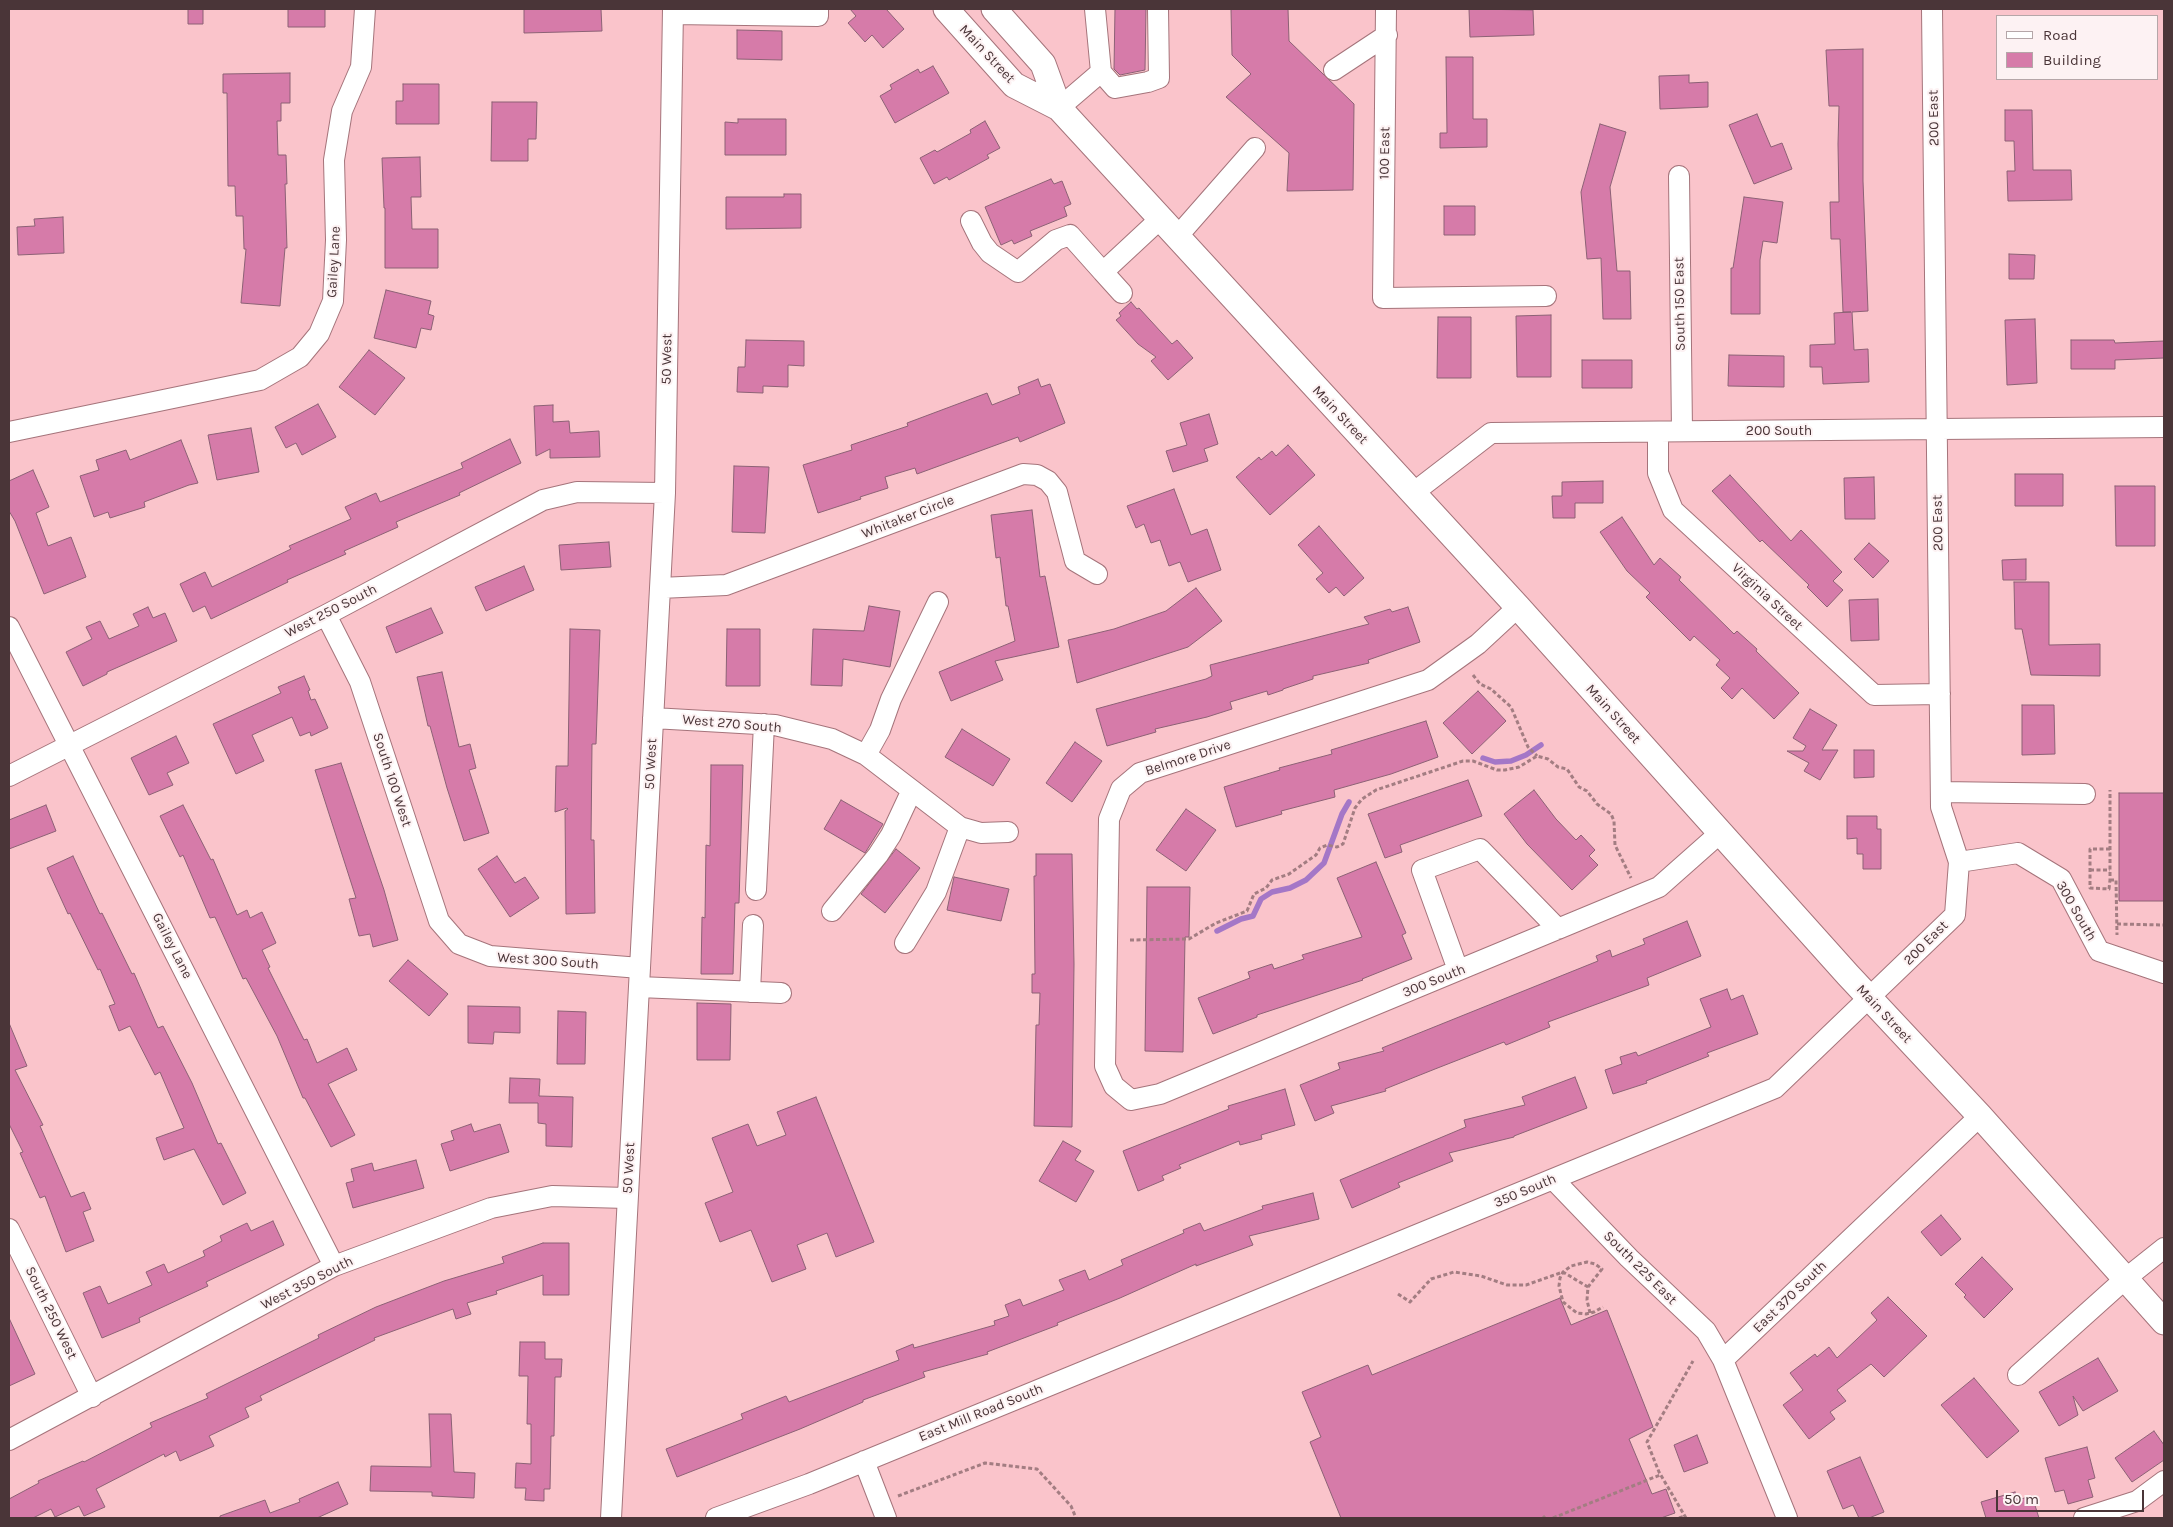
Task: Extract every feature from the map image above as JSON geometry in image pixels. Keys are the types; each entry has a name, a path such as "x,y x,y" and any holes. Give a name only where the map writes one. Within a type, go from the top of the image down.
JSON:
{"main road":[{"name":"Main Street","path":"946,9 1014,85 1059,108 1518,607 1869,998 1980,1116 2164,1322"},
{"name":"Main Street","path":"994,9 1043,64 1059,108"}],"street":[{"name":"Gailey Lane","path":"9,432 260,380 300,357 320,334 334,301 336,240 334,160 342,111 361,67 365,9"},
{"path":"673,12 818,16 818,9"},
{"path":"1095,9 1101,72 1115,88 1159,78 1158,9"},
{"name":"100 East","path":"1386,9 1383,298 1546,296"},
{"name":"200 East","path":"1869,998 1955,914 1959,862 1941,806 1932,9"},
{"name":"50 West","path":"610,1518 665,493 673,12"},
{"path":"1334,70 1387,35"},
{"path":"1059,108 1101,72"},
{"path":"1103,272 1168,228 1255,148"},
{"name":"South 150 East","path":"1679,176 1682,431"},
{"path":"971,221 982,243 990,253 1018,272 1056,240 1070,236 1122,293"},
{"name":"200 South","path":"1413,493 1491,433 2164,427"},
{"name":"Virginia Street","path":"1658,432 1658,473 1673,510 1874,695 1940,694"},
{"name":"Whitaker Circle","path":"660,588 726,586 1023,474 1036,475 1048,481 1057,492 1075,561 1097,574"},
{"name":"West 250 South","path":"9,776 326,615 543,500 577,492 665,493"},
{"path":"866,755 880,730 891,699 938,602"},
{"name":"Belmore Drive","path":"1131,1100 1114,1086 1105,1066 1109,819 1120,789 1140,773 1428,680 1478,644 1518,607"},
{"name":"South 100 West","path":"326,615 360,682 439,921 459,944"},
{"name":"Gailey Lane","path":"9,627 334,1266"},
{"name":"West 270 South","path":"653,718 775,725 832,739 866,755 960,827 981,833 1008,832"},
{"path":"756,890 764,724"},
{"path":"832,911 891,835 912,790"},
{"path":"1941,792 2085,794"},
{"path":"904,943 936,892 960,827"},
{"name":"300 South","path":"1131,1100 1160,1094 1659,887 1720,833"},
{"path":"1458,970 1422,870 1480,849 1558,929"},
{"name":"300 South","path":"1959,862 2018,853 2061,879 2099,951 2164,973"},
{"path":"750,992 753,925"},
{"name":"West 300 South","path":"459,944 490,956 750,992 781,993"},
{"name":"350 South","path":"1154,1342 1776,1088 1869,998"},
{"name":"East 370 South","path":"1723,1360 1980,1116"},
{"name":"South 225 East","path":"1553,1178 1629,1258 1706,1331 1723,1360"},
{"name":"West 350 South","path":"9,1440 334,1266 492,1208 552,1196 628,1198"},
{"name":"South 250 West","path":"9,1229 92,1397"},
{"path":"2018,1376 2125,1279 2164,1248"},
{"name":"East Mill Road South","path":"716,1518 808,1484 1154,1342"},
{"path":"1723,1360 1787,1518"},
{"path":"864,1461 886,1518"},
{"path":"2084,1518 2137,1501 2164,1481"}],"path":[{"path":"1473,675 1480,684 1491,688 1511,707 1528,747 1537,756 1548,759 1558,767 1567,769 1578,787 1587,791 1597,804 1611,814 1614,821 1616,845 1634,884"},
{"path":"1130,940 1190,939 1216,923 1247,910 1254,894 1266,888 1272,880 1289,874 1316,855 1320,848 1327,845 1337,847 1343,844 1355,808 1362,799 1376,790 1463,761 1473,761 1497,770 1505,770 1519,767 1537,756"},
{"path":"2110,790 2110,849 2110,870 2110,880 2109,889 2090,888 2090,849 2110,849"},
{"path":"2090,870 2110,870"},
{"path":"2110,880 2116,880 2117,935"},
{"path":"2116,924 2164,925"},
{"path":"1398,1294 1410,1302 1420,1289 1431,1280 1454,1272 1481,1276 1507,1285 1526,1285 1563,1272 1579,1262 1595,1264 1602,1269 1588,1286 1587,1300 1590,1313"},
{"path":"1563,1272 1588,1286"},
{"path":"1563,1272 1558,1286 1563,1302 1577,1312 1590,1313 1603,1306"},
{"path":"1679,1518 1685,1517 1660,1475 1647,1442 1693,1361"},
{"path":"891,1498 985,1463 1037,1469 1071,1506 1076,1518"},
{"path":"1553,1518 1660,1475"}],"building":[{"path":"188,9 203,9 203,24 188,24"},
{"path":"288,9 325,9 325,27 288,27"},
{"path":"524,9 601,9 602,31 524,33"},
{"path":"850,9 886,9 904,29 883,48 872,35 865,42 848,23 856,16"},
{"path":"1115,9 1146,9 1145,70 1120,75 1114,69"},
{"path":"1231,9 1288,9 1289,41 1354,104 1353,190 1287,191 1289,153 1226,97 1251,74 1232,55"},
{"path":"1469,9 1533,10 1534,35 1470,37"},
{"path":"737,30 782,31 782,60 737,59"},
{"path":"1863,49 1863,181 1868,311 1852,312 1854,350 1868,349 1869,382 1823,384 1822,367 1810,367 1810,345 1835,344 1834,313 1851,312 1843,312 1840,239 1831,239 1830,202 1839,202 1839,106 1829,106 1826,50"},
{"path":"1446,57 1473,57 1473,119 1487,119 1487,147 1440,148 1440,133 1447,133"},
{"path":"933,66 949,93 895,123 880,96 892,89 890,85 918,69 920,73"},
{"path":"290,73 290,103 281,103 281,121 277,121 278,155 286,155 287,184 285,184 287,248 285,248 280,306 241,303 246,249 244,249 243,216 236,216 235,186 228,186 227,93 223,93 223,74"},
{"path":"1689,75 1689,83 1708,82 1708,107 1660,109 1659,76"},
{"path":"403,84 439,84 439,124 396,124 396,101 403,101"},
{"path":"492,102 537,102 536,139 528,139 528,161 491,161"},
{"path":"2005,110 2032,110 2033,170 2071,170 2072,200 2008,201 2007,171 2015,171 2014,141 2005,141"},
{"path":"1757,114 1771,147 1782,143 1792,169 1754,184 1729,125"},
{"path":"738,119 786,119 786,155 725,155 725,122 738,123"},
{"path":"985,121 1000,148 987,155 989,158 949,180 947,177 934,184 920,158 935,150 937,152 971,133 970,130"},
{"path":"1600,124 1626,132 1610,187 1617,271 1630,271 1631,319 1603,319 1601,258 1587,259 1581,192"},
{"path":"420,157 421,197 411,197 412,229 438,229 438,268 385,268 385,208 382,158"},
{"path":"1051,179 1054,184 1062,181 1071,204 1064,207 1067,216 1030,231 1032,236 1014,244 1012,240 1001,245 985,207"},
{"path":"784,194 801,194 801,228 726,229 726,197 784,197"},
{"path":"1744,197 1783,202 1777,243 1763,241 1760,260 1760,314 1731,314 1731,268 1733,268"},
{"path":"1444,206 1475,206 1475,235 1444,235"},
{"path":"63,217 64,253 18,255 17,227 35,226 34,219"},
{"path":"2009,254 2035,255 2034,279 2009,279"},
{"path":"386,290 431,301 428,314 434,316 431,330 421,328 416,348 374,338"},
{"path":"1131,302 1137,309 1139,308 1172,344 1177,340 1193,358 1168,380 1151,361 1156,357 1138,344 1116,320 1121,316 1119,313"},
{"path":"1551,315 1551,377 1517,377 1516,316"},
{"path":"1438,317 1471,317 1471,378 1437,378"},
{"path":"2035,319 2037,383 2007,385 2005,320"},
{"path":"746,340 804,341 804,366 788,365 788,387 763,386 763,393 737,392 738,367 745,367"},
{"path":"2071,340 2114,340 2115,343 2164,341 2164,358 2115,360 2115,369 2071,369"},
{"path":"369,350 405,378 375,415 339,387"},
{"path":"1729,355 1784,356 1784,387 1728,386"},
{"path":"1582,360 1632,360 1632,388 1582,388"},
{"path":"1038,379 1041,387 1050,384 1065,423 1020,442 1018,437 917,474 915,468 885,477 888,488 818,513 803,465 852,450 851,445 908,426 907,423 987,393 992,405 1020,394 1018,387"},
{"path":"318,404 336,437 302,455 296,443 286,448 275,427"},
{"path":"553,405 553,422 569,421 570,433 599,431 600,457 550,458 550,449 536,456 534,406"},
{"path":"1209,414 1218,444 1204,449 1208,461 1173,472 1166,451 1187,445 1180,423"},
{"path":"251,428 259,472 217,480 208,435"},
{"path":"510,439 521,463 459,493 460,495 396,522 398,527 344,551 346,554 287,580 288,582 211,619 205,606 193,612 180,584 205,572 212,587 291,549 289,546 351,519 345,507 376,493 380,502 463,468 461,463"},
{"path":"181,440 198,483 144,502 145,507 110,518 108,512 94,517 80,476 99,470 96,460 126,450 130,460"},
{"path":"1288,445 1315,475 1270,515 1236,477 1259,457 1261,460 1272,451 1276,456"},
{"path":"734,466 769,467 765,533 732,532"},
{"path":"33,470 49,507 36,513 48,546 71,537 86,577 44,594 15,521 9,511 9,481"},
{"path":"2015,474 2063,474 2063,506 2015,506"},
{"path":"1730,475 1791,541 1801,530 1842,572 1833,581 1843,590 1827,607 1807,587 1809,585 1762,540 1760,542 1712,491"},
{"path":"1874,477 1875,519 1845,519 1844,478"},
{"path":"1603,481 1603,503 1575,503 1575,518 1553,518 1552,496 1562,496 1562,482"},
{"path":"2115,486 2155,486 2155,546 2116,546"},
{"path":"1174,489 1191,535 1207,529 1221,570 1188,582 1180,562 1169,566 1160,540 1151,543 1144,524 1136,528 1127,506"},
{"path":"1032,510 1040,577 1045,576 1059,647 995,661 1003,680 951,701 939,672 1015,641 1008,606 1006,606 1000,557 996,558 991,515"},
{"path":"1622,517 1654,565 1660,558 1681,577 1679,580 1734,634 1737,631 1757,649 1756,651 1799,693 1774,719 1742,688 1732,699 1721,688 1730,678 1716,665 1720,660 1694,636 1690,641 1646,597 1650,593 1627,571 1600,532"},
{"path":"1319,526 1364,578 1344,596 1336,587 1329,593 1316,579 1323,573 1298,545"},
{"path":"609,542 611,567 561,570 559,545"},
{"path":"1869,543 1889,561 1873,578 1854,559"},
{"path":"2026,559 2026,580 2003,580 2002,560"},
{"path":"524,566 534,590 486,611 475,587"},
{"path":"2014,582 2049,582 2049,645 2100,644 2100,676 2031,675 2022,629 2015,629"},
{"path":"1196,588 1222,621 1188,647 1077,683 1068,640 1114,629 1166,611"},
{"path":"1878,599 1879,640 1851,641 1849,600"},
{"path":"869,606 900,611 890,667 843,659 842,686 811,685 813,629 864,631"},
{"path":"148,607 153,618 165,613 177,641 107,672 107,674 83,686 66,652 92,639 86,627 100,621 109,639 139,626 133,614"},
{"path":"1408,607 1420,642 1368,660 1369,663 1313,676 1313,679 1268,695 1267,691 1230,702 1232,709 1155,729 1156,732 1107,746 1096,709 1206,679 1212,676 1210,665 1369,624 1364,617 1390,609 1392,612"},
{"path":"431,608 443,633 396,653 386,627"},
{"path":"570,629 600,630 596,744 592,744 591,840 594,840 595,913 566,914 565,811 568,809 555,812 556,766 568,766"},
{"path":"727,629 760,629 760,686 726,686"},
{"path":"442,672 459,747 470,744 476,768 469,770 489,833 464,841 430,726 428,726 417,677"},
{"path":"304,676 310,690 308,691 311,700 315,699 328,728 311,736 310,732 300,736 292,717 252,735 264,761 236,774 213,724 281,693 278,687"},
{"path":"1478,691 1506,721 1472,754 1443,723"},
{"path":"2022,705 2054,705 2055,754 2022,755"},
{"path":"1810,709 1837,725 1822,750 1838,750 1820,780 1804,771 1809,763 1787,751 1803,751 1806,746 1793,738"},
{"path":"1426,721 1438,757 1391,774 1334,790 1335,797 1281,811 1282,814 1236,827 1224,787 1280,770 1279,768 1332,754 1331,750"},
{"path":"962,729 1010,759 993,786 945,757"},
{"path":"176,736 189,763 167,773 173,785 149,795 131,758"},
{"path":"1075,742 1102,761 1072,802 1046,783"},
{"path":"1854,750 1874,750 1874,777 1854,778"},
{"path":"341,763 384,890 398,940 373,947 370,934 359,936 349,899 356,898 315,770"},
{"path":"711,765 743,765 739,903 735,903 733,974 701,974 702,917 705,918 706,845 710,846"},
{"path":"1468,780 1482,816 1400,845 1402,852 1385,858 1368,814"},
{"path":"1534,790 1556,819 1576,840 1581,835 1595,850 1589,856 1598,865 1572,890 1527,844 1504,814"},
{"path":"2119,793 2164,793 2164,901 2119,901"},
{"path":"841,800 883,824 865,853 824,829"},
{"path":"46,805 56,831 9,849 9,820"},
{"path":"183,805 211,860 213,859 237,915 247,910 250,918 262,912 276,943 262,950 270,967 268,968 304,1040 307,1039 317,1063 347,1048 357,1070 328,1084 355,1135 331,1147 305,1098 303,1098 277,1036 246,978 243,979 215,917 210,918 183,855 180,857 160,816"},
{"path":"1186,809 1216,830 1186,871 1156,850"},
{"path":"1847,816 1877,816 1877,829 1881,829 1881,869 1863,869 1863,854 1857,854 1857,838 1847,839"},
{"path":"896,849 920,868 885,913 861,894"},
{"path":"1036,854 1072,854 1074,964 1072,1127 1034,1126 1036,1025 1039,1025 1040,993 1032,993 1032,974 1035,974 1034,876 1036,876"},
{"path":"73,856 100,914 102,913 132,974 134,973 158,1028 163,1026 192,1083 218,1144 221,1143 246,1193 223,1205 194,1149 164,1160 156,1138 184,1128 160,1072 155,1075 130,1026 119,1031 109,1006 115,1004 100,969 98,970 70,913 68,914 47,868"},
{"path":"497,856 515,883 525,877 539,898 510,917 478,869"},
{"path":"1376,862 1406,933 1402,935 1412,959 1363,980 1257,1015 1257,1017 1213,1034 1198,998 1250,978 1248,972 1272,964 1274,969 1304,959 1302,955 1362,937 1337,878"},
{"path":"954,877 1009,889 1001,921 947,910"},
{"path":"1147,887 1190,887 1189,937 1185,937 1183,1052 1145,1051"},
{"path":"1687,921 1701,956 1647,978 1649,985 1548,1022 1550,1027 1506,1045 1504,1042 1385,1089 1386,1091 1331,1106 1334,1113 1315,1121 1300,1085 1340,1069 1338,1063 1384,1051 1382,1048 1598,961 1596,956 1610,950 1612,957 1645,944 1643,939"},
{"path":"408,960 448,994 429,1016 389,981"},
{"path":"1727,989 1731,1000 1743,995 1758,1034 1707,1053 1709,1056 1646,1081 1647,1083 1613,1094 1605,1070 1622,1064 1620,1057 1636,1052 1638,1056 1711,1027 1700,999"},
{"path":"697,1003 731,1004 730,1060 697,1060"},
{"path":"468,1006 520,1007 520,1033 494,1032 493,1044 468,1043"},
{"path":"558,1011 586,1012 585,1064 557,1064"},
{"path":"9,1023 27,1066 15,1070 43,1125 40,1126 71,1197 84,1192 91,1209 83,1212 94,1241 66,1252 45,1196 40,1198 20,1153 23,1152 9,1124"},
{"path":"1575,1077 1587,1108 1514,1137 1449,1153 1453,1161 1398,1183 1400,1187 1352,1208 1340,1180 1466,1127 1464,1120 1525,1105 1522,1097"},
{"path":"510,1078 540,1079 539,1096 573,1097 572,1147 546,1146 546,1124 538,1123 538,1103 509,1103"},
{"path":"1285,1089 1295,1125 1261,1135 1262,1139 1240,1145 1239,1141 1179,1165 1181,1168 1162,1176 1164,1180 1138,1191 1123,1151 1229,1109 1228,1106"},
{"path":"816,1097 874,1242 836,1257 827,1233 797,1245 806,1269 772,1282 751,1230 720,1242 705,1203 733,1192 712,1138 748,1124 757,1146 786,1135 777,1112"},
{"path":"471,1124 474,1132 500,1124 509,1152 450,1171 441,1144 454,1140 451,1131"},
{"path":"1063,1141 1081,1151 1075,1160 1094,1171 1076,1202 1039,1181"},
{"path":"416,1160 424,1188 353,1208 346,1183 354,1181 351,1169 372,1163 374,1171"},
{"path":"1313,1193 1319,1219 1249,1236 1253,1245 1196,1266 1196,1264 1120,1298 1057,1323 1058,1325 987,1352 988,1354 923,1372 925,1377 863,1400 863,1402 800,1429 677,1477 666,1449 743,1419 741,1414 786,1396 789,1402 899,1360 896,1351 913,1344 914,1348 995,1325 994,1321 1009,1316 1005,1305 1020,1299 1023,1306 1064,1290 1059,1280 1085,1270 1089,1280 1123,1265 1121,1260 1184,1233 1183,1230 1200,1223 1204,1231 1263,1209 1262,1206"},
{"path":"1941,1215 1961,1239 1941,1256 1921,1232"},
{"path":"273,1221 284,1245 206,1282 208,1286 139,1318 140,1322 102,1338 83,1293 100,1286 108,1304 152,1285 146,1272 164,1264 168,1273 205,1256 203,1251 222,1241 220,1236 247,1223 251,1231"},
{"path":"543,1243 569,1243 569,1295 543,1295 543,1275 496,1291 497,1294 467,1303 471,1314 456,1319 453,1309 374,1338 375,1340 260,1396 262,1400 245,1408 249,1417 209,1436 214,1446 180,1461 176,1451 165,1457 164,1454 96,1489 105,1507 84,1516 79,1506 55,1517 51,1509 33,1518 9,1518 9,1499 39,1483 38,1481 84,1462 152,1427 150,1423 208,1398 206,1394 319,1338 318,1335 376,1307 444,1281 504,1263 502,1257"},
{"path":"1982,1257 2013,1289 1984,1318 1964,1297 1966,1295 1955,1284"},
{"path":"1888,1297 1927,1336 1884,1377 1871,1364 1837,1390 1846,1401 1830,1412 1835,1419 1809,1439 1783,1405 1803,1390 1790,1373 1815,1354 1817,1357 1829,1347 1837,1358 1877,1320 1871,1313"},
{"path":"1560,1298 1571,1325 1607,1310 1653,1427 1629,1439 1652,1494 1666,1489 1675,1513 1661,1518 1341,1518 1310,1442 1321,1437 1302,1392 1368,1365 1372,1375"},
{"path":"9,1318 35,1374 9,1386"},
{"path":"520,1342 545,1342 545,1359 562,1359 561,1377 555,1377 554,1436 551,1436 550,1489 544,1489 544,1501 525,1500 526,1488 515,1488 516,1463 531,1464 531,1424 527,1424 528,1376 519,1376"},
{"path":"2098,1358 2118,1391 2083,1411 2073,1396 2078,1415 2059,1426 2039,1392"},
{"path":"1974,1378 2019,1431 1987,1458 1941,1405"},
{"path":"429,1414 451,1414 454,1472 475,1473 474,1498 432,1496 432,1492 370,1491 371,1466 431,1467"},
{"path":"2154,1431 2164,1445 2164,1460 2132,1482 2115,1458"},
{"path":"1697,1435 1708,1463 1684,1472 1674,1445"},
{"path":"2087,1447 2095,1478 2088,1480 2093,1497 2068,1504 2064,1490 2055,1492 2045,1458"},
{"path":"1860,1457 1884,1512 1869,1518 1859,1518 1853,1505 1843,1509 1827,1471"},
{"path":"338,1482 348,1504 317,1518 220,1518 220,1516 265,1500 270,1513 300,1502 299,1499"},
{"path":"2015,1492 2017,1500 2032,1496 2039,1518 1986,1518 1981,1502"}],"waterway":[{"path":"1483,758 1495,762 1511,761 1526,755 1541,745"},
{"path":"1217,931 1241,919 1253,916 1261,899 1272,892 1290,888 1306,880 1324,863 1342,814 1349,802"}]}
